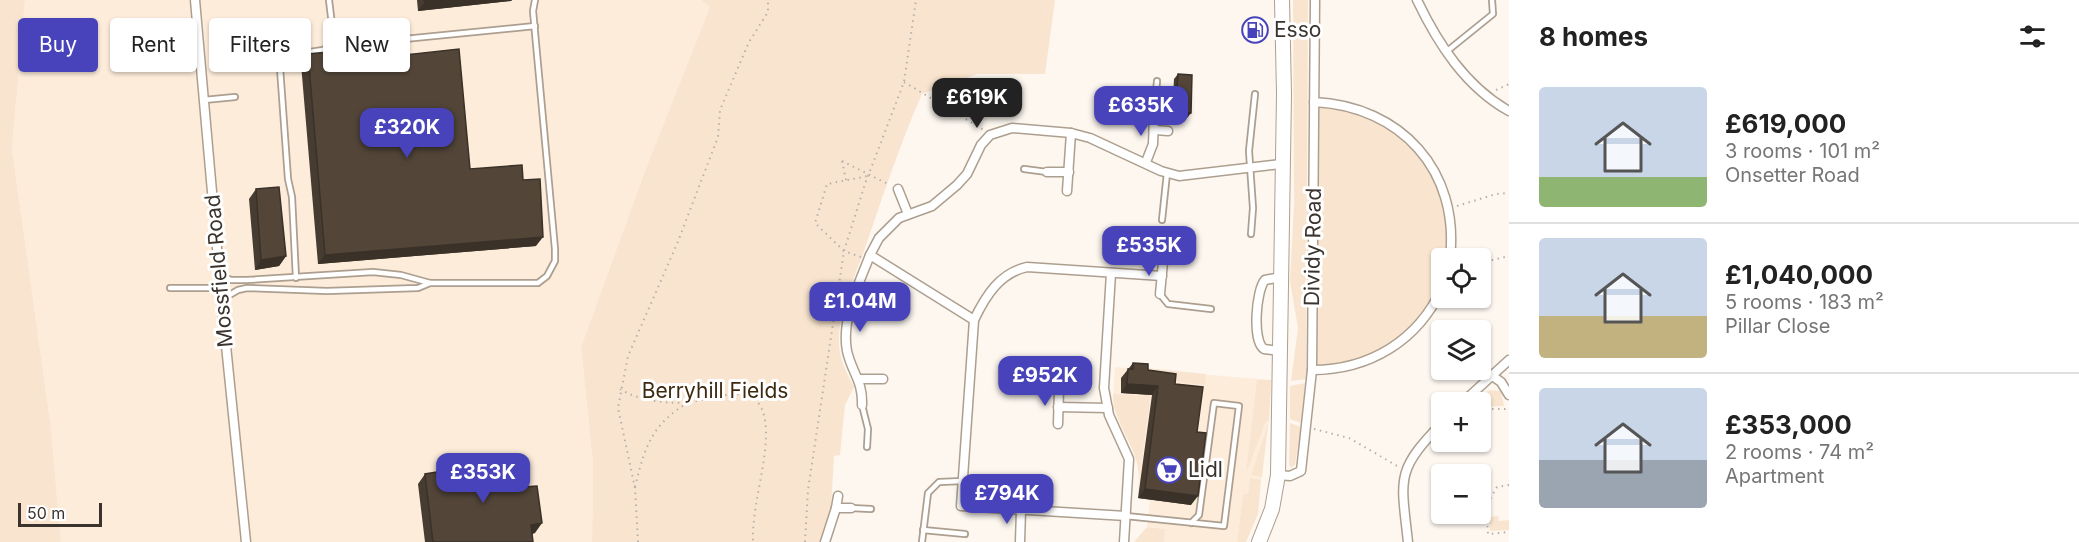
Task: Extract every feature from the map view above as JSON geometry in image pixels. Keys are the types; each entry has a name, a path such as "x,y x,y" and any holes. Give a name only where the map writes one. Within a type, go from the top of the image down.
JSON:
{"main road":[{"name":"Dividy Road","path":"1259,542 1272,509 1278,475 1281,164 1284,94 1282,0"}],"street":[{"name":"Mossfield Road","path":"195,0 221,300 246,542"},
{"name":"Dividy Road","path":"1278,475 1290,476 1301,471 1312,370 1315,0"},
{"path":"1417,0 1446,52 1485,95 1509,111"},
{"path":"1314,102 1359,110 1379,118 1410,140 1430,164 1449,208 1452,226 1451,248"},
{"path":"1146,162 1155,130 1154,115"},
{"path":"862,405 863,389 847,348 847,328 851,304 869,258 889,226 908,214 932,206 957,185 967,174 981,145 990,135 1012,128 1071,133 1109,145 1167,173 1192,176 1251,166 1281,164"},
{"path":"1155,130 1168,130"},
{"path":"1067,192 1071,133"},
{"path":"1047,172 1069,172"},
{"path":"898,189 908,214"},
{"path":"869,258 974,320"},
{"path":"1160,294 1163,262"},
{"path":"1126,516 961,506 974,320 986,297 1014,270 1028,267 1162,276"},
{"path":"1111,273 1104,388 1108,408 1129,459 1124,542"},
{"path":"1280,351 1264,349 1258,340 1258,290 1265,280 1281,277"},
{"path":"1312,370 1357,365 1387,351 1418,327 1431,306"},
{"path":"1509,360 1491,375 1502,382 1509,395"},
{"path":"859,379 883,380"},
{"path":"1473,392 1486,380"},
{"path":"1058,424 1059,389"},
{"path":"1058,407 1108,408"},
{"path":"1408,542 1404,503 1405,471 1418,448 1431,434"},
{"path":"825,542 838,496"},
{"path":"836,508 851,508"},
{"path":"1020,542 1021,510"}],"lane":[{"path":"329,0 331,18"},
{"path":"219,275 231,280 247,280 373,272 400,274 430,283 538,283 548,276 555,261 535,26 535,0"},
{"path":"1446,52 1493,14 1492,0"},
{"path":"410,38 535,26"},
{"path":"296,278 292,197 288,179 280,68 290,55 323,50"},
{"path":"1154,115 1157,81"},
{"path":"1251,234 1253,208 1249,151 1255,93"},
{"path":"204,100 235,98"},
{"path":"1024,169 1047,172"},
{"path":"1162,220 1167,173"},
{"path":"1163,262 1171,233"},
{"path":"221,300 238,290 247,288 337,290 418,288 430,283"},
{"path":"170,288 220,288"},
{"path":"1160,294 1168,304 1211,309"},
{"path":"1126,516 1191,523 1224,526 1239,406 1214,404 1199,515 1191,523"},
{"path":"862,405 868,429 867,447"},
{"path":"922,542 925,501 932,486 939,482 963,481"},
{"path":"851,508 871,509"},
{"path":"923,530 965,534"}],"path":[{"path":"638,542 634,488 618,408 620,389 628,356 677,244 718,137 720,110 749,42 768,12 768,0"},
{"path":"916,0 904,82 990,135"},
{"path":"1485,95 1509,84"},
{"path":"846,180 842,161 898,189"},
{"path":"868,176 827,183 815,223 844,251 869,258"},
{"path":"1449,208 1496,194 1509,193"},
{"path":"1491,260 1509,256"},
{"path":"620,389 653,402 689,402 742,394 752,396 764,412 766,432 752,517 753,542"},
{"path":"634,488 640,465 655,431 669,414 689,402"},
{"path":"1491,409 1509,409"},
{"path":"1306,427 1349,438 1405,471"},
{"path":"1509,485 1497,487 1486,506 1488,534 1509,532"}],"shaded area":[{"path":"25,0 701,0 710,7 645,171 581,347 593,464 592,542 61,542 51,428 12,149 19,72 98,72 98,18 23,18"},
{"path":"1115,367 1271,380 1269,421 1261,480 1250,479 1248,494 1243,494 1237,542 1164,542 1165,529 1147,527 1150,500 1138,498 1139,462 1113,404"}],"green space":[{"path":"0,0 25,0 23,18 18,18 19,72 12,149 51,428 61,542 0,542"},
{"name":"Berryhill Fields","path":"701,0 1055,0 1045,74 977,74 922,94 914,113 841,319 840,351 844,367 854,387 845,405 840,455 834,456 829,542 592,542 593,464 581,347 645,171 710,7"},
{"path":"1293,0 1308,0 1306,379 1291,381 1298,328 1290,282 1294,204"},
{"path":"1314,102 1379,118 1421,151 1449,209 1450,248 1431,248 1431,299 1418,327 1373,358 1312,370"},
{"path":"1146,368 1206,374 1205,385 1153,379 1139,477 1135,455 1117,416 1113,394 1144,396"},
{"path":"1257,380 1271,380 1269,421 1266,421 1246,473"},
{"path":"1305,383 1301,423 1290,419 1290,386"},
{"path":"1501,391 1504,406 1491,407 1491,392 1486,392"},
{"path":"1290,423 1301,427 1295,465 1291,468 1289,464"},
{"path":"1268,424 1262,477 1251,475"},
{"path":"1250,478 1261,480 1258,514 1246,542 1237,542 1243,494 1248,494"},
{"path":"1498,516 1499,521 1509,520 1509,530 1490,531 1491,517"},
{"path":"1147,527 1165,529 1164,542 1134,542"}],"building":[{"path":"459,49 470,169 522,165 523,180 540,179 543,237 325,255 310,72 311,54 323,53 323,72 410,72 410,54"},
{"path":"1178,74 1192,75 1191,113 1175,112"},
{"path":"279,187 286,256 261,260 256,189"},
{"name":"Lidl","path":"1133,363 1148,364 1148,370 1176,374 1175,384 1203,387 1197,432 1206,433 1198,496 1145,489 1158,386 1127,384 1128,369 1133,369"},
{"path":"520,459 523,487 537,486 542,523 531,525 533,542 433,542 425,474"}],"place":[{"name":"Esso","path":"1255,30"},
{"name":"Lidl","path":"1169,470"}]}
